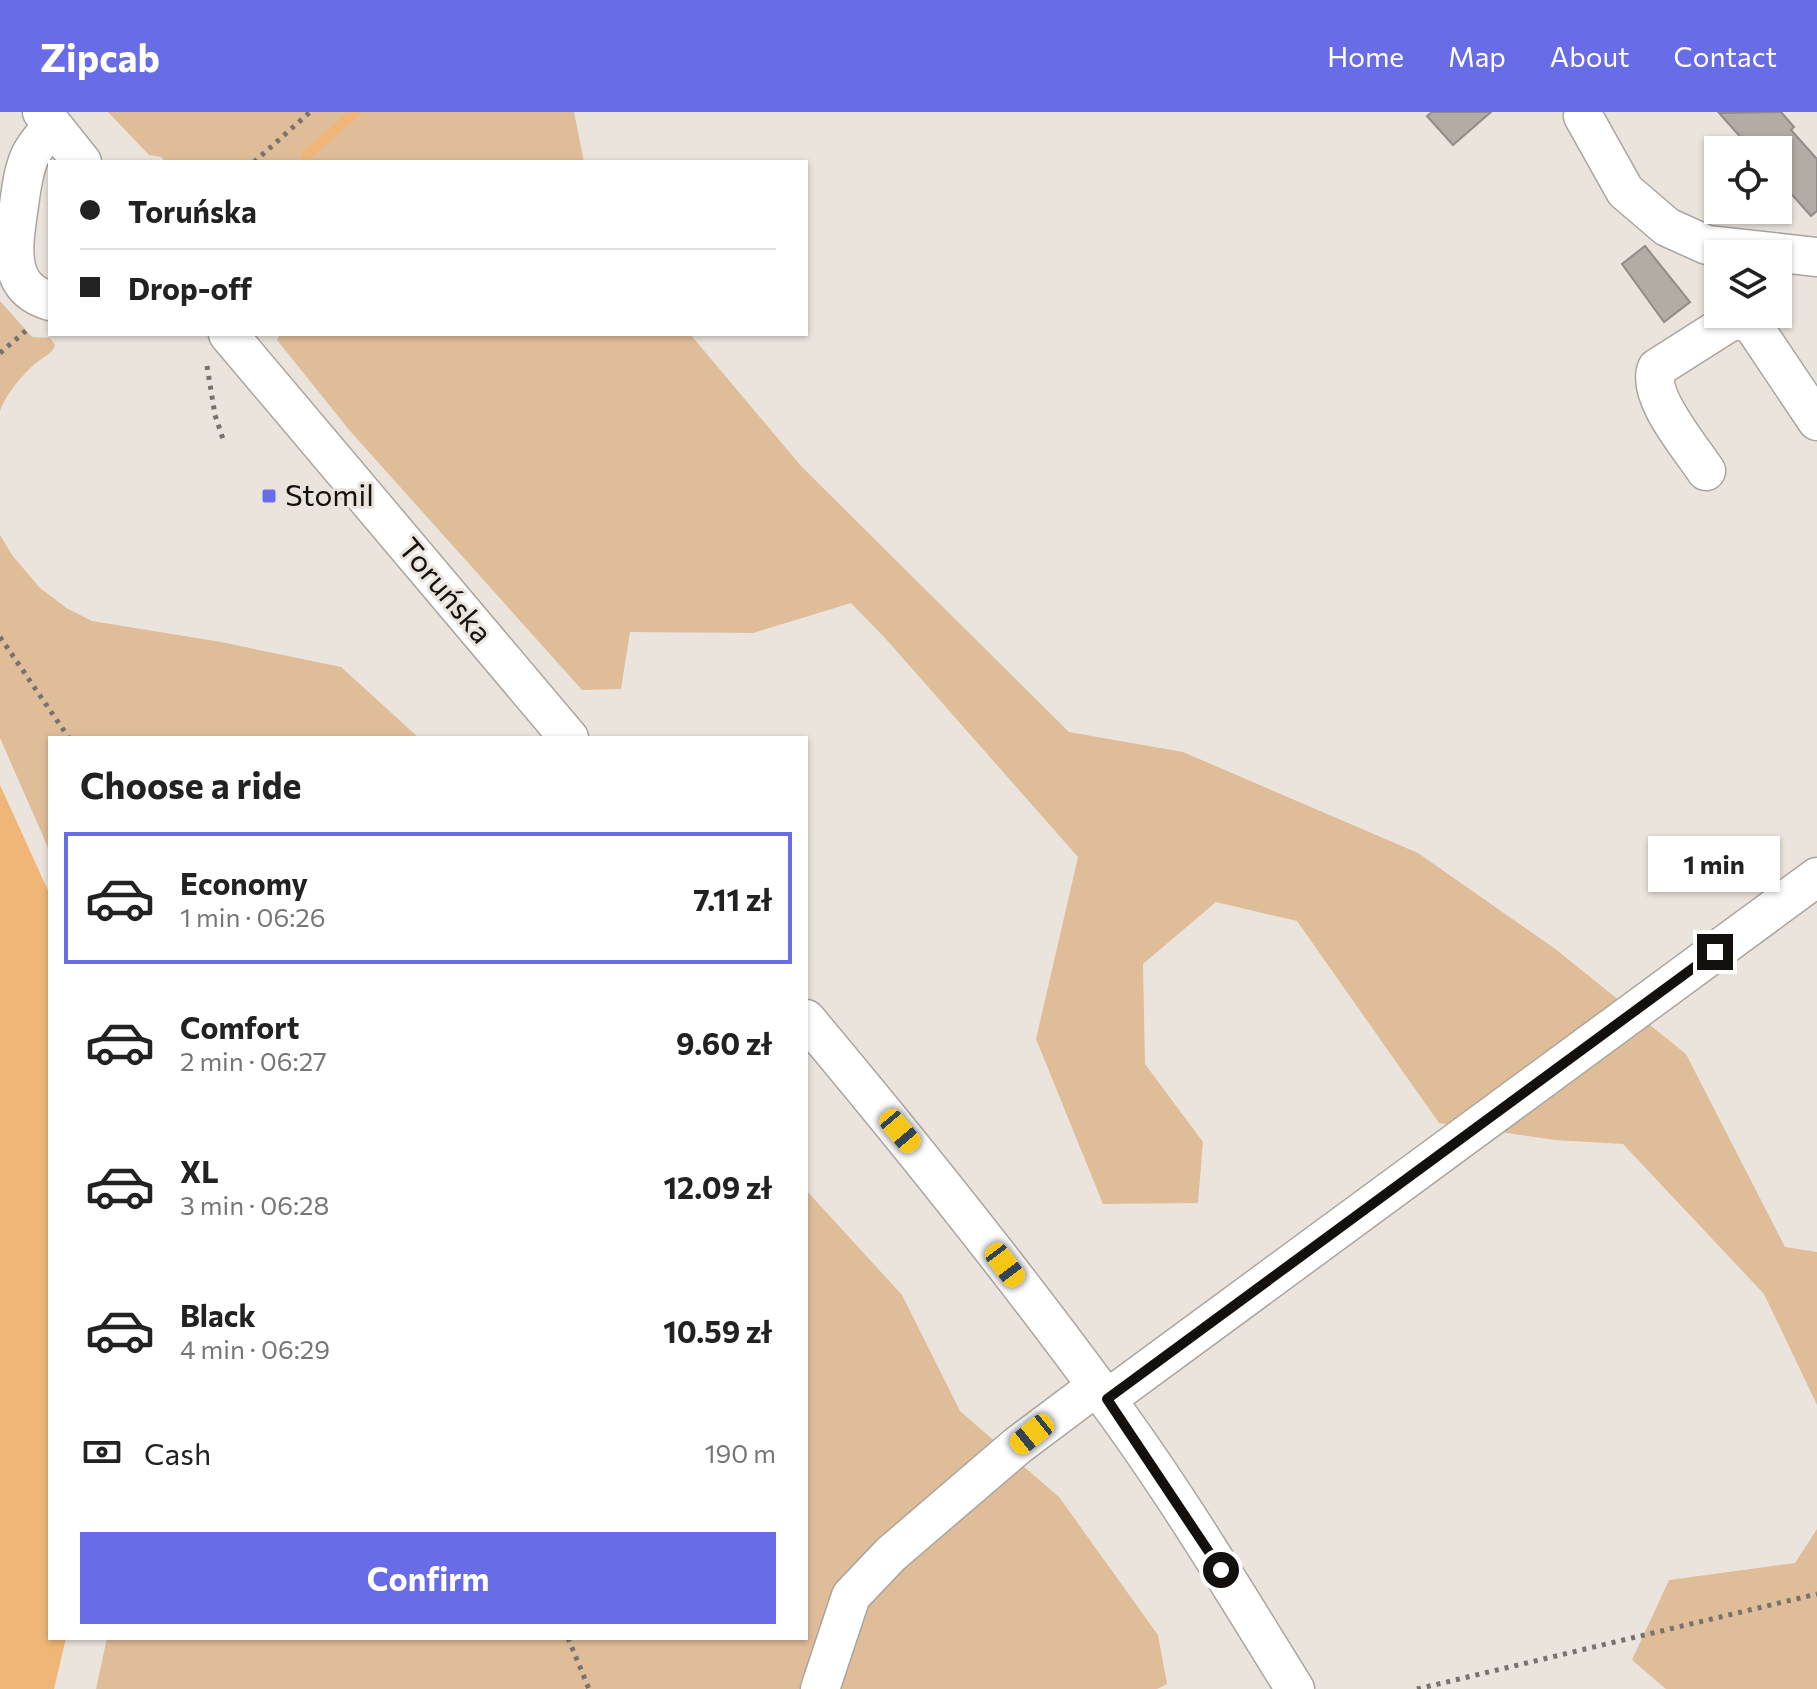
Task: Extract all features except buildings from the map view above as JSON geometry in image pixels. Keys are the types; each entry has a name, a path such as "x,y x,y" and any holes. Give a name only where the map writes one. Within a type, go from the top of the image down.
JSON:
{"street":[{"path":"1583,116 1625,191 1667,227 1707,245 1817,257"},
{"path":"48,300 35,297 24,284 12,251 23,178 47,119 80,160"},
{"path":"1706,471 1660,401 1653,376 1657,368 1731,321 1744,321 1754,327 1817,421"},
{"name":"Toruńska","path":"216,347 567,736"},
{"path":"820,1689 851,1596 891,1554 1006,1456 1102,1393 1817,877"},
{"path":"808,1021 934,1171 1102,1393 1206,1547 1295,1689"}],"path":[{"path":"256,160 310,112"},
{"path":"216,347 223,439"},
{"path":"0,637 68,736"},
{"path":"1417,1689 1817,1594"},
{"path":"569,1640 589,1689"}],"shaded area":[{"path":"108,112 574,112 584,160 163,160 149,155"},
{"path":"0,301 32,337 50,338 55,345 20,379 0,411"},
{"path":"279,336 692,336 801,466 1069,732 1183,752 1418,853 1554,948 1686,1054 1785,1247 1817,1252 1817,1405 1764,1294 1623,1144 1555,1140 1439,1123 1297,921 1216,902 1143,964 1145,1064 1203,1142 1198,1203 1103,1204 1036,1039 1078,857 885,638 851,603 753,633 630,632 621,689 582,690 350,431 277,340"},
{"path":"0,535 12,555 40,588 68,609 92,621 221,642 341,667 417,736 48,736 48,847 0,738"},
{"path":"0,785 48,891 48,1640 66,1640 54,1689 0,1689"},
{"path":"808,1192 902,1295 960,1411 1059,1497 1158,1635 1167,1684 1157,1689 96,1689 107,1640 808,1640"},
{"path":"1817,1529 1817,1689 1666,1689 1632,1660 1669,1580 1795,1563"}],"waterway":[{"path":"306,155 356,112"}],"place":[{"name":"Stomil","path":"269,496"}],"route":[{"path":"1221,1570 1107,1399 1715,952"}]}
